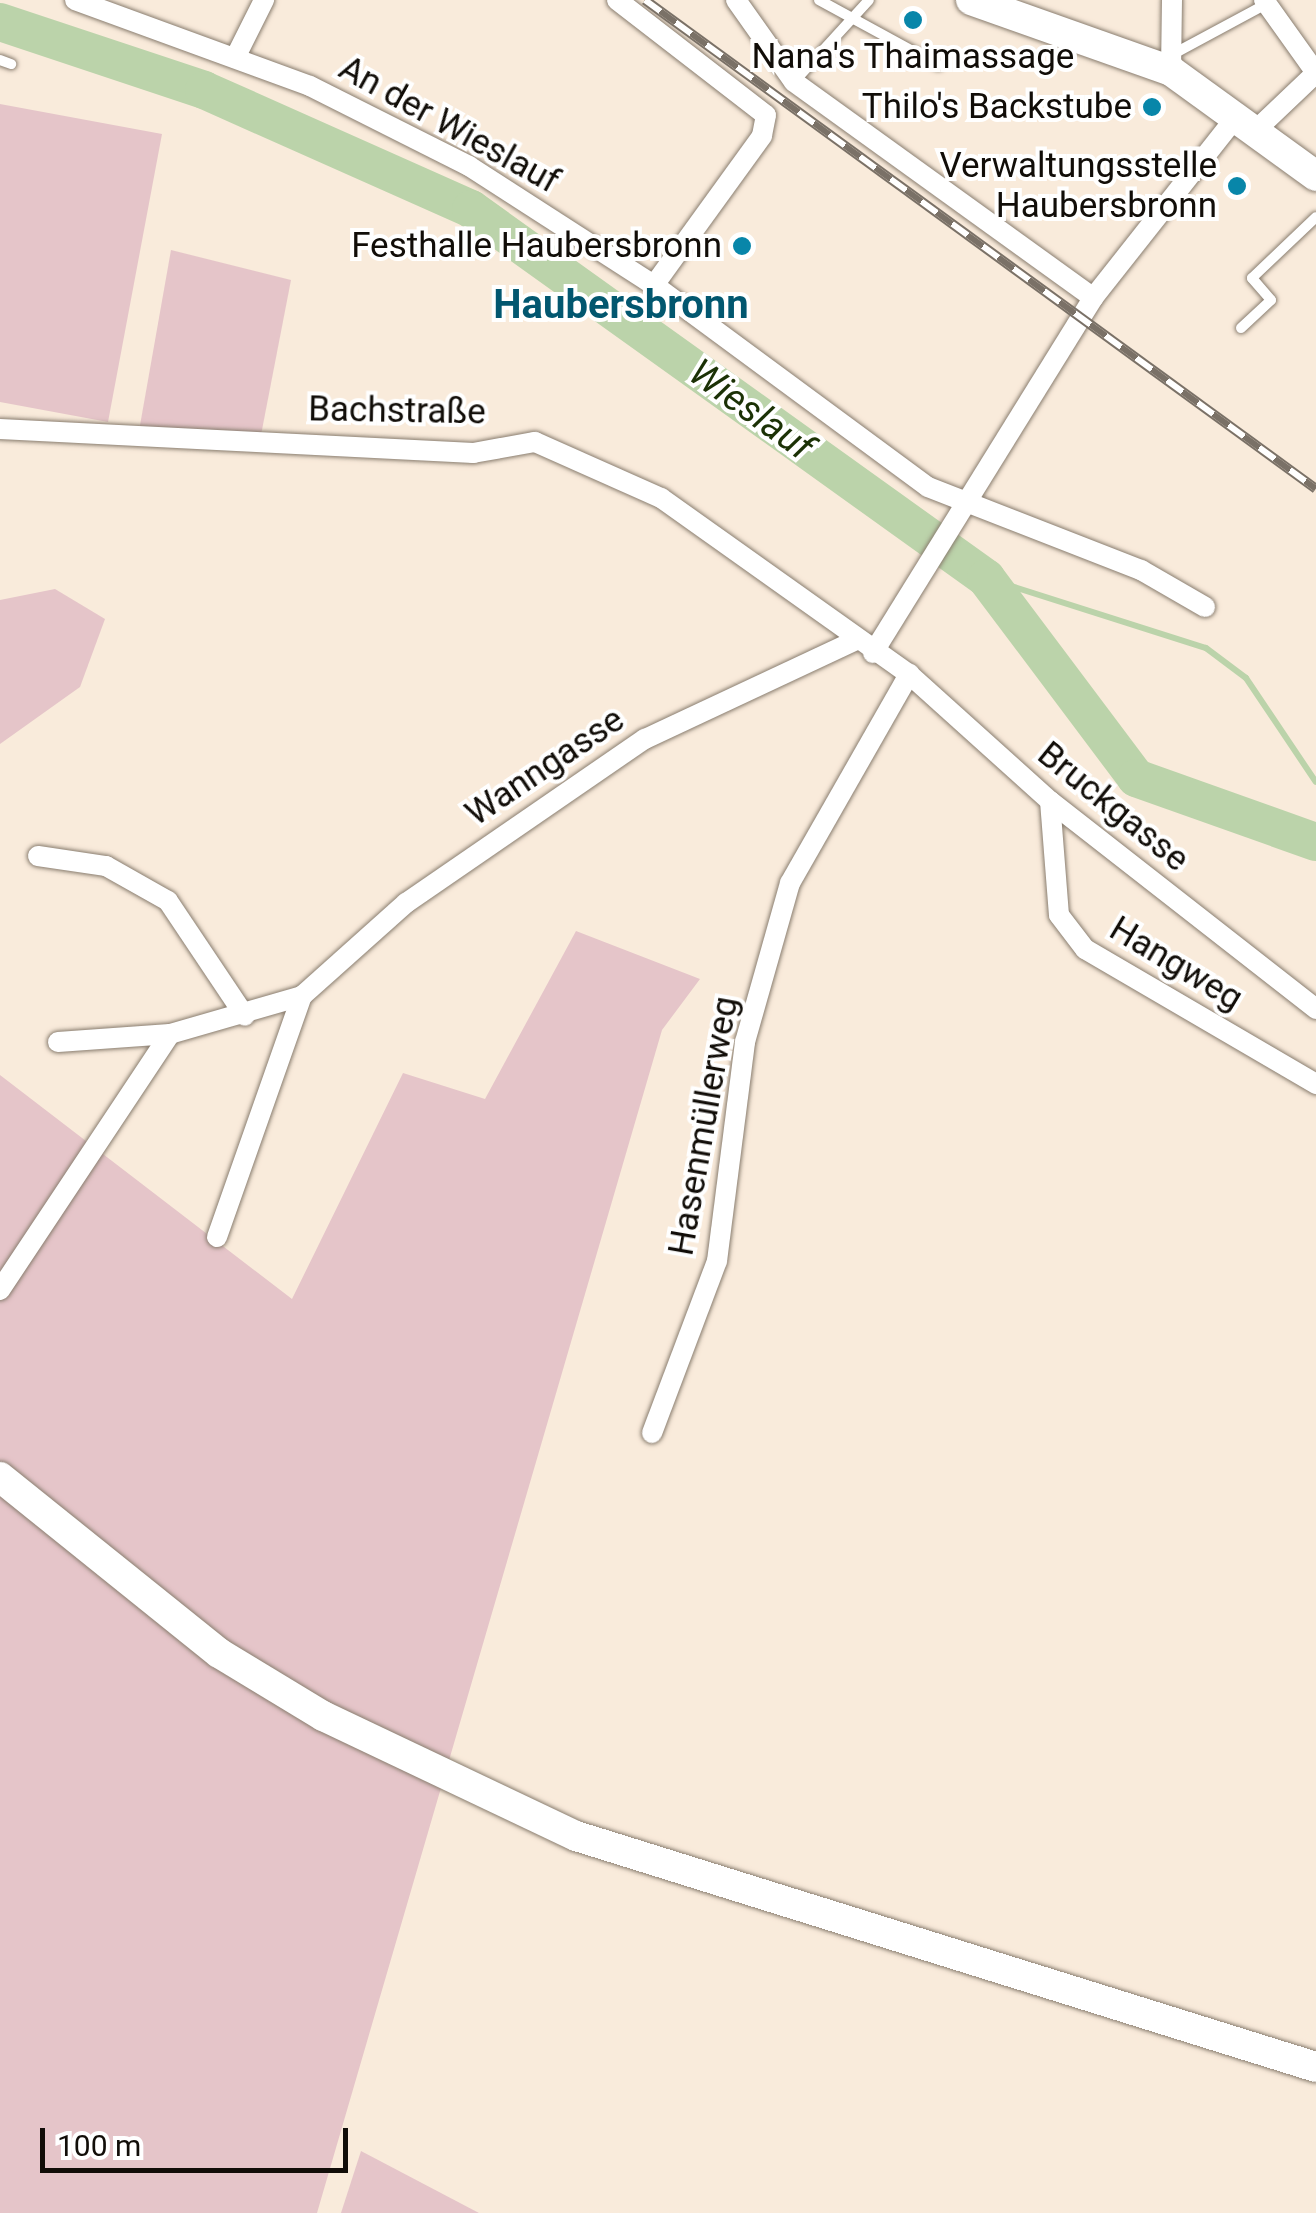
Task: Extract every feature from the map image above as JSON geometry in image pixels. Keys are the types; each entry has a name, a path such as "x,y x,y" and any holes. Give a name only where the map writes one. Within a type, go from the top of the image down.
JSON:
{"main road":[{"path":"971,0 1174,62 1316,176"},
{"path":"0,1477 144,1600 323,1716 576,1836 1186,2022 1316,2067"}],"street":[{"name":"An der Wieslauf","path":"75,0 235,58 469,166 654,285 928,487 964,508"},
{"path":"235,58 264,0"},
{"path":"618,0 766,115 762,136 654,285"},
{"path":"736,0 794,82 1093,298"},
{"path":"1172,0 1174,62"},
{"path":"873,652 1093,298 1246,123 1316,73 1265,2"},
{"name":"Bachstraße","path":"0,429 473,453 535,442 661,498 854,641"},
{"path":"964,508 1141,570 1206,608"},
{"name":"Bruckgasse","path":"854,641 909,674 1050,802 1316,1009"},
{"name":"Wanngasse","path":"58,1042 170,1034 245,1016 302,996 406,903 644,739 854,641"},
{"name":"Hasenmüllerweg","path":"652,1433 716,1261 746,1042 790,883 909,674"},
{"name":"Hangweg","path":"1050,802 1059,915 1084,949 1316,1084"},
{"path":"38,856 106,866 168,901 245,1016"},
{"name":"Wanngasse","path":"217,1238 302,996"},
{"path":"0,1290 170,1034"}],"lane":[{"path":"819,0 850,21 938,65"},
{"path":"794,82 869,0"},
{"path":"1174,62 1265,2"},
{"path":"1241,328 1271,300 1252,278 1316,218"}],"shaded area":[{"path":"0,104 162,134 108,422 0,402"},
{"path":"171,250 291,280 261,435 139,431"},
{"path":"55,589 105,619 80,687 0,744 0,600"},
{"path":"576,931 700,979 662,1030 317,2213 0,2213 0,1075 292,1299 403,1073 485,1099"},
{"path":"361,2151 479,2213 341,2213"}],"waterway":[{"name":"Wieslauf","path":"0,22 204,90 471,209 986,578 1136,778 1316,842"},
{"path":"986,578 1206,648 1246,678 1316,782"}],"railway":[{"path":"645,0 1316,489"}],"place":[{"name":"Nana's Thaimassage","path":"913,20"},
{"name":"Thilo's Backstube","path":"1152,107"},
{"name":"Verwaltungsstelle Haubersbronn","path":"1237,186"},
{"name":"Festhalle Haubersbronn","path":"742,246"}],"district":[{"name":"Haubersbronn","path":"621,305"}]}
